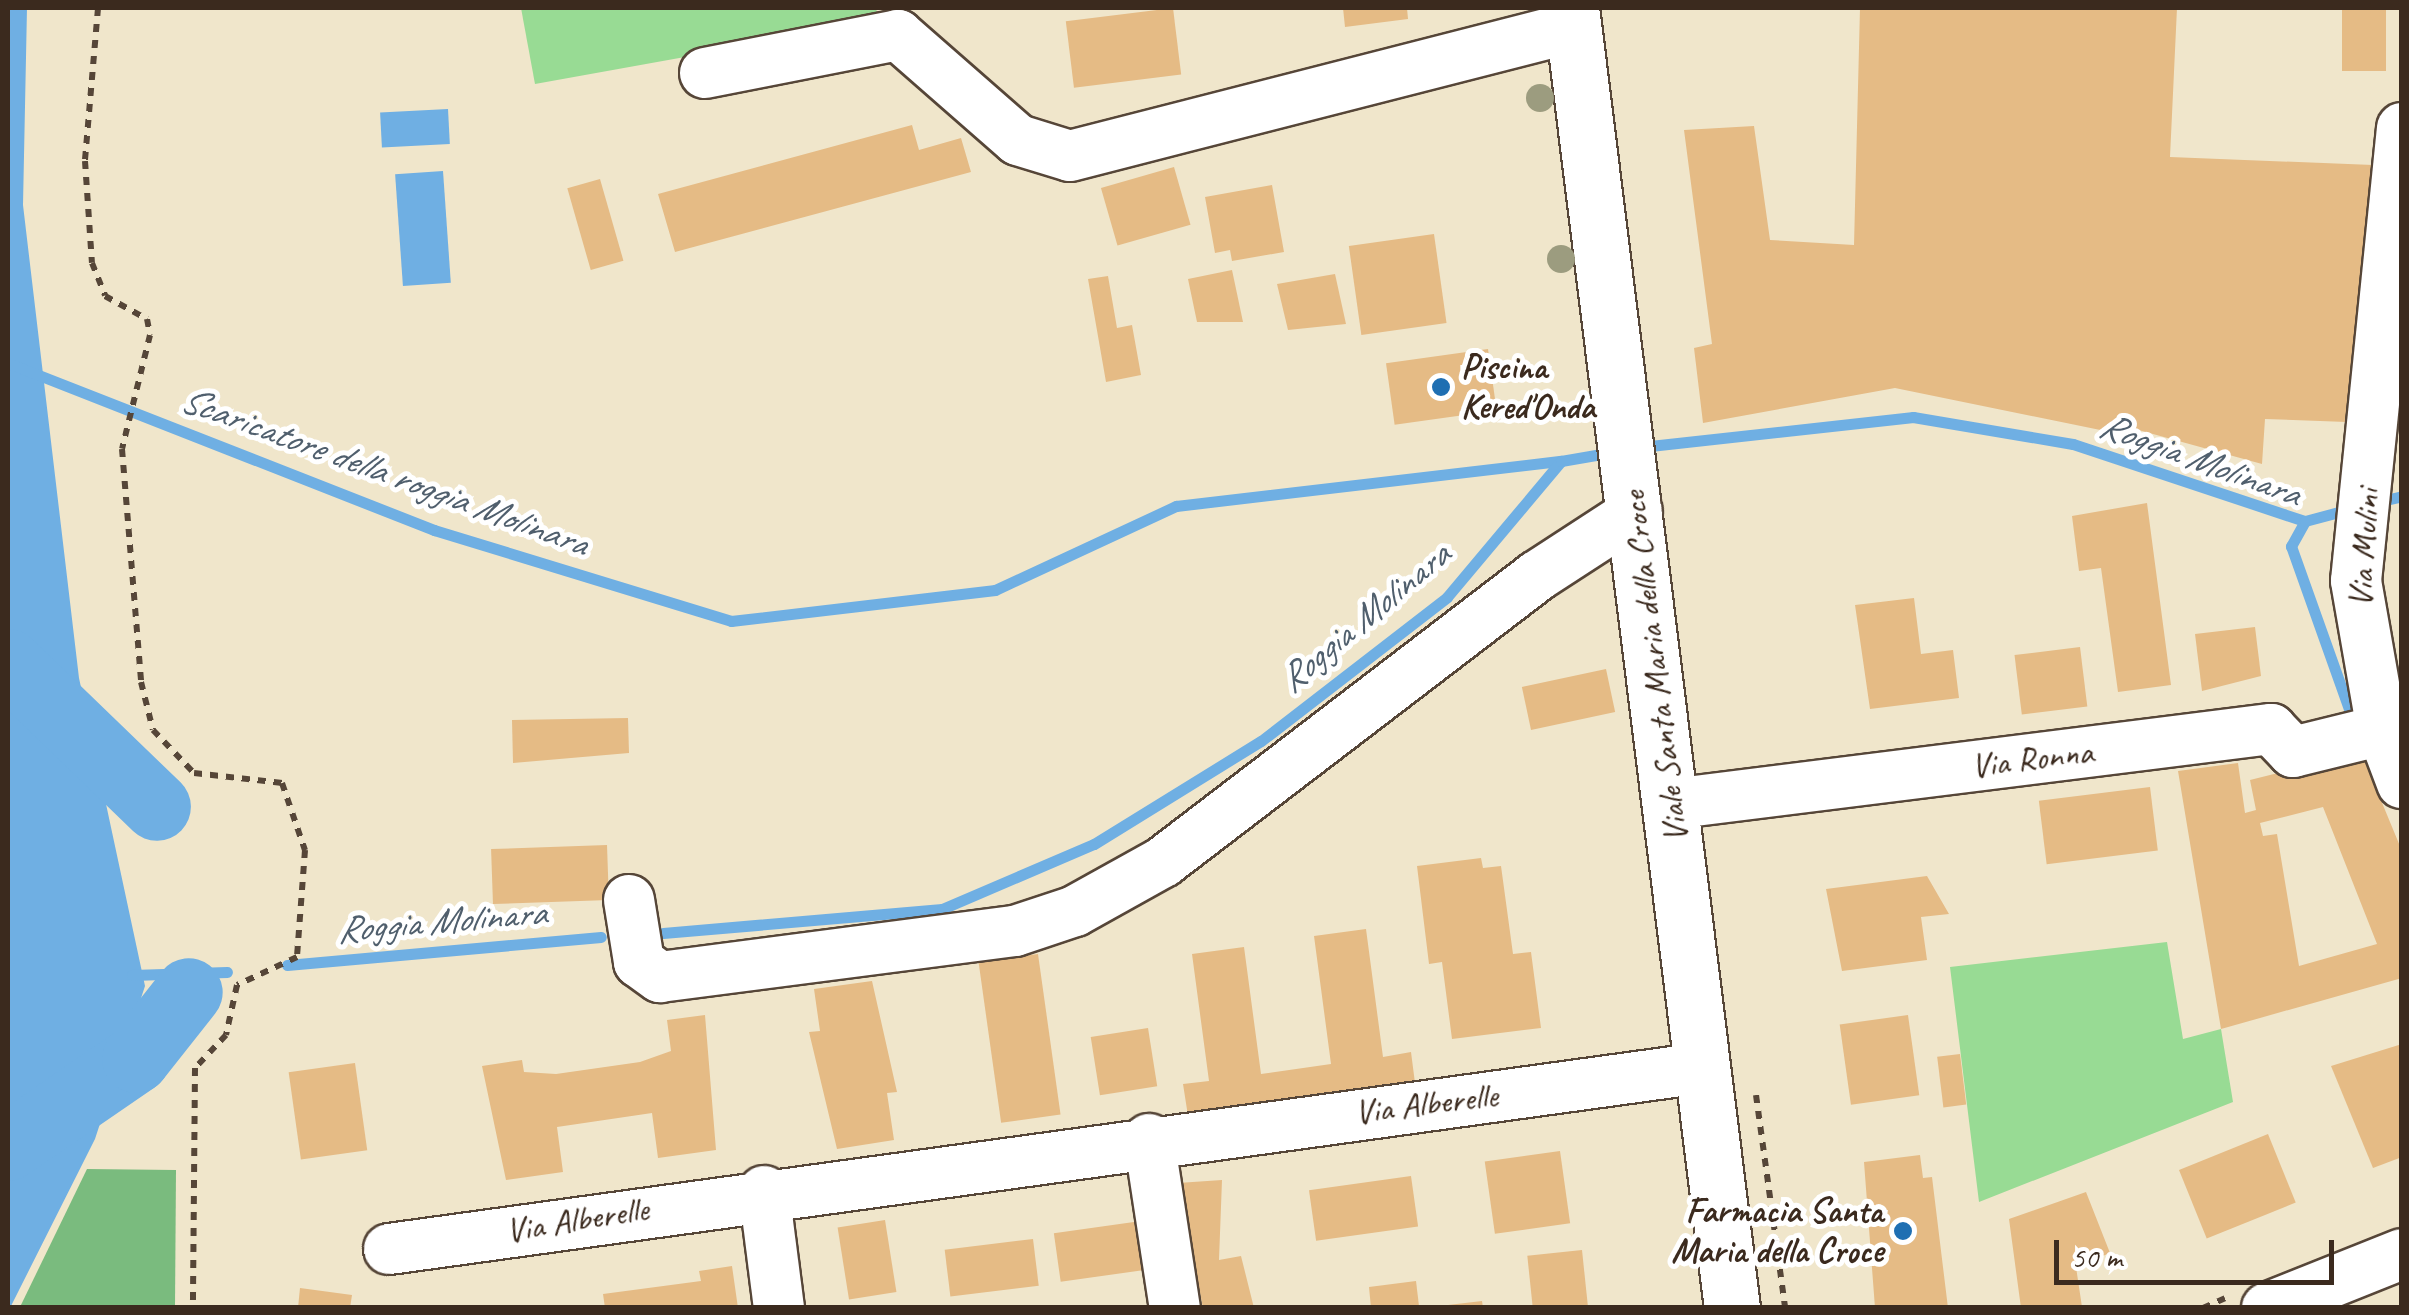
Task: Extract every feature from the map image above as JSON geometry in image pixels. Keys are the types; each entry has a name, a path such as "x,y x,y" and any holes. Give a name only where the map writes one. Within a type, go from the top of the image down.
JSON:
{"main road":[{"name":"Viale Santa Maria della Croce","path":"1572,17 1632,470 1732,1308"}],"street":[{"name":"Viale Santa Maria della Croce","path":"705,73 898,34 1018,140 1070,156 1572,17"},
{"name":"Via Mulini","path":"2402,128 2389,406 2356,581 2382,730 2402,783"},
{"path":"629,900 639,962 660,976 1015,931 1075,910 1163,862 1536,576 1632,470"},
{"name":"Via Ronna","path":"1670,804 2271,730 2293,752 2382,730"},
{"name":"Via Alberelle","path":"389,1249 764,1192 1702,1068"},
{"path":"1149,1139 1175,1308"},
{"path":"764,1192 778,1308"},
{"path":"2268,1308 2402,1254"}],"path":[{"path":"98,8 84,161 92,263 104,296 147,319 122,449 154,730 194,773 282,783 305,850 297,956 237,985 226,1035 195,1068 193,1308"}],"green space":[{"path":"521,8 876,8 879,22 535,84"},
{"path":"2167,942 2183,1039 2221,1029 2233,1102 1979,1202 1950,967"},
{"path":"87,1169 176,1170 175,1307 20,1307"}],"water":[{"path":"8,8 27,8 23,205 79,678 145,986 95,1139 10,1308"},
{"path":"448,109 450,144 382,148 380,113"},
{"path":"443,171 451,283 403,286 395,174"}],"building":[{"path":"1173,8 1181,75 1074,88 1066,21"},
{"path":"1343,8 1407,8 1408,19 1345,27"},
{"path":"1860,8 2177,8 2170,157 2373,165 2347,422 2265,419 2262,464 2113,423 2115,433 1895,388 1703,423 1694,348 1712,344 1684,130 1754,126 1770,240 1854,245"},
{"path":"2342,8 2386,8 2386,71 2342,71"},
{"path":"912,125 919,150 961,138 971,172 675,252 658,194"},
{"path":"1174,167 1191,225 1117,246 1101,188"},
{"path":"600,179 623,261 591,270 567,188"},
{"path":"1272,185 1284,252 1232,261 1230,250 1215,253 1205,197"},
{"path":"1434,234 1447,323 1361,335 1349,246"},
{"path":"1232,270 1243,322 1197,322 1188,279"},
{"path":"1335,274 1346,324 1288,330 1277,284"},
{"path":"1108,276 1117,328 1132,325 1141,375 1106,382 1088,279"},
{"name":"Piscina Kered'Onda","path":"1488,349 1497,410 1395,425 1386,363"},
{"path":"2147,503 2171,685 2118,692 2101,568 2079,571 2072,516"},
{"path":"1914,598 1921,654 1953,650 1959,698 1870,709 1855,605"},
{"path":"2255,627 2261,676 2202,691 2195,634"},
{"path":"2080,647 2087,707 2022,715 2014,655"},
{"path":"1606,669 1615,712 1531,730 1522,687"},
{"path":"628,718 629,753 513,763 512,720"},
{"path":"2361,752 2402,851 2402,978 2221,1029 2178,771 2238,763 2245,813 2256,810 2250,780","holes":["2323,807 2377,944 2299,966 2277,834 2263,836 2260,823"]},
{"path":"2150,787 2158,851 2047,864 2039,801"},
{"path":"607,845 609,900 493,904 491,849"},
{"path":"1481,858 1483,868 1501,866 1513,954 1531,952 1541,1028 1452,1039 1442,962 1429,964 1417,866"},
{"path":"1927,876 1949,914 1921,917 1927,960 1842,971 1826,889"},
{"path":"1366,929 1383,1057 1411,1052 1415,1083 1188,1116 1183,1084 1209,1081 1192,954 1244,947 1261,1074 1331,1064 1314,936"},
{"path":"1038,954 1061,1114 1001,1123 979,962"},
{"path":"872,981 897,1092 887,1093 894,1140 837,1149 809,1032 820,1031 814,989"},
{"path":"705,1015 716,1150 658,1158 652,1113 557,1127 563,1172 506,1180 482,1066 522,1060 524,1072 556,1074 640,1062 671,1051 667,1020"},
{"path":"1908,1015 1919,1095 1851,1105 1840,1025"},
{"path":"1148,1028 1157,1086 1100,1095 1091,1037"},
{"path":"2402,1044 2402,1157 2373,1168 2331,1066"},
{"path":"1960,1054 1966,1105 1943,1107 1937,1057"},
{"path":"355,1063 367,1150 301,1159 289,1072"},
{"path":"2268,1134 2296,1203 2207,1239 2179,1170"},
{"path":"1560,1151 1570,1223 1495,1234 1485,1162"},
{"path":"1920,1155 1923,1178 1932,1177 1948,1308 1875,1308 1864,1162"},
{"path":"1411,1176 1418,1227 1316,1241 1309,1190"},
{"path":"1222,1180 1219,1260 1241,1256 1254,1308 1203,1308 1178,1183"},
{"path":"2086,1192 2110,1253 2076,1267 2082,1307 2021,1308 2009,1219"},
{"path":"885,1220 896,1292 849,1300 838,1228"},
{"path":"1141,1221 1148,1270 1061,1282 1054,1233"},
{"path":"1033,1239 1039,1286 950,1296 945,1250"},
{"path":"1582,1250 1588,1308 1533,1308 1527,1256"},
{"path":"732,1266 738,1308 605,1308 603,1294 701,1281 699,1271"},
{"path":"1416,1281 1419,1306 1371,1308 1369,1287"},
{"path":"300,1288 352,1295 350,1308 298,1308"},
{"path":"1482,1301 1483,1308 1448,1308 1448,1305"}],"waterway":[{"name":"Scaricatore della roggia Molinara","path":"8,363 434,530 731,621 995,590 1176,506 1561,461"},
{"name":"Roggia Molinara","path":"1641,447 1913,417 2073,444 2305,521 2291,546 2350,712"},
{"name":"Roggia Molinara","path":"663,933 942,909 1094,844 1261,741 1447,597 1561,461 1613,452"},
{"path":"2377,502 2402,496"},
{"path":"2305,521 2350,509"},
{"path":"8,663 157,807"},
{"name":"Roggia Molinara","path":"287,965 601,937"},
{"name":"Roggia Molinara","path":"132,975 227,972"},
{"path":"8,1147 136,1059 189,992"}],"place":[{"name":"Piscina Kered'Onda","path":"1441,387"},
{"name":"Farmacia Santa Maria della Croce","path":"1903,1231"}]}
